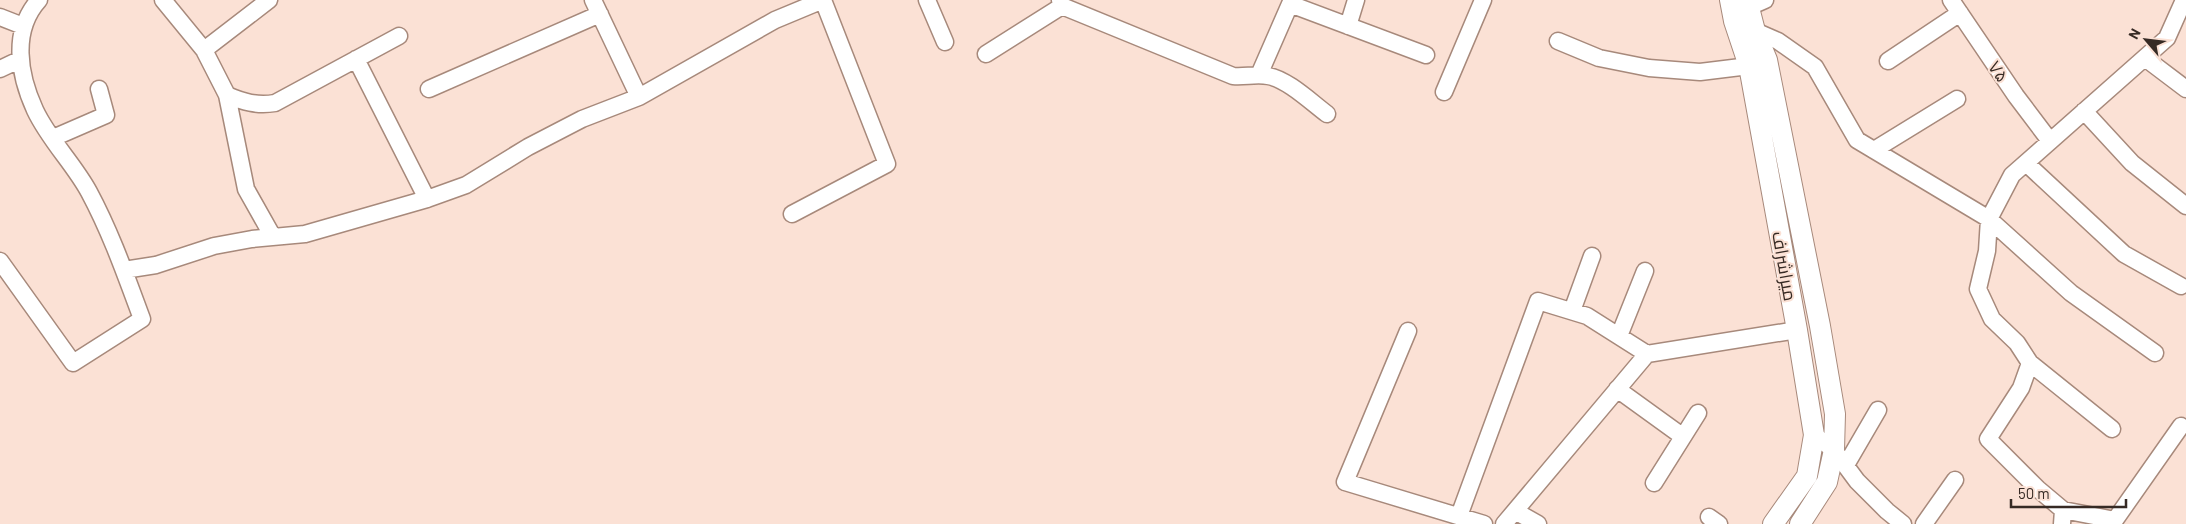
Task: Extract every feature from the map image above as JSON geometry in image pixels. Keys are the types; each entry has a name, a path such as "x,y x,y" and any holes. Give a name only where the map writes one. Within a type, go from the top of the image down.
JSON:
{"street":[{"path":"0,262 73,363 142,318 111,236 88,191 35,110 19,60 23,26 39,0"},
{"path":"163,0 204,50 227,95 246,189 273,237"},
{"path":"204,50 270,0"},
{"path":"124,270 156,265 214,246 305,234 466,185 528,147 582,119 640,97 774,20 823,0 887,164 792,214"},
{"path":"927,0 946,42"},
{"path":"1348,26 1356,0"},
{"path":"1444,92 1483,0"},
{"name":"میراشراف","path":"1730,0 1746,30 1767,60 1820,326 1835,414 1840,457 1827,482 1800,524"},
{"path":"2112,429 2030,362 2017,343 1992,319 1978,289 1987,251 1989,219 2012,175 2167,38 2184,0"},
{"path":"1259,75 1290,2 1426,55"},
{"name":"میراشراف","path":"1754,2 1746,30 1749,66 1814,435 1807,476 1773,524"},
{"path":"986,54 1061,3 1233,76 1259,75 1281,80 1327,114"},
{"path":"1888,61 1955,6"},
{"name":"۷۵","path":"1955,6 2016,96 2050,141"},
{"path":"429,89 596,7 640,97"},
{"path":"0,17 23,26"},
{"path":"1746,30 1778,42 1815,67 1857,140 1989,219 2071,293 2156,353"},
{"path":"227,95 253,104 264,105 274,103 399,36"},
{"path":"1558,41 1599,58 1649,68 1700,72 1749,66"},
{"path":"2145,58 2186,89"},
{"path":"356,59 427,198"},
{"path":"0,69 19,60"},
{"path":"53,138 106,115 99,90"},
{"path":"1874,150 1957,99"},
{"path":"2084,111 2132,163 2186,206"},
{"path":"2026,163 2124,254 2181,286"},
{"path":"1572,311 1592,256"},
{"path":"1619,336 1645,271"},
{"path":"1459,516 1538,301 1587,316 1647,354"},
{"path":"1504,524 1647,354 1797,330"},
{"path":"1408,332 1345,482 1484,524"},
{"path":"2030,362 2020,388 1988,439 2062,517 2115,520 2182,426"},
{"path":"1617,389 1682,436"},
{"path":"1840,457 1878,410"},
{"path":"1654,483 1698,413"},
{"path":"1814,435 1840,457 1856,481 1887,512 1903,524"},
{"path":"1924,524 1955,480"},
{"path":"1515,511 1538,524"}]}
